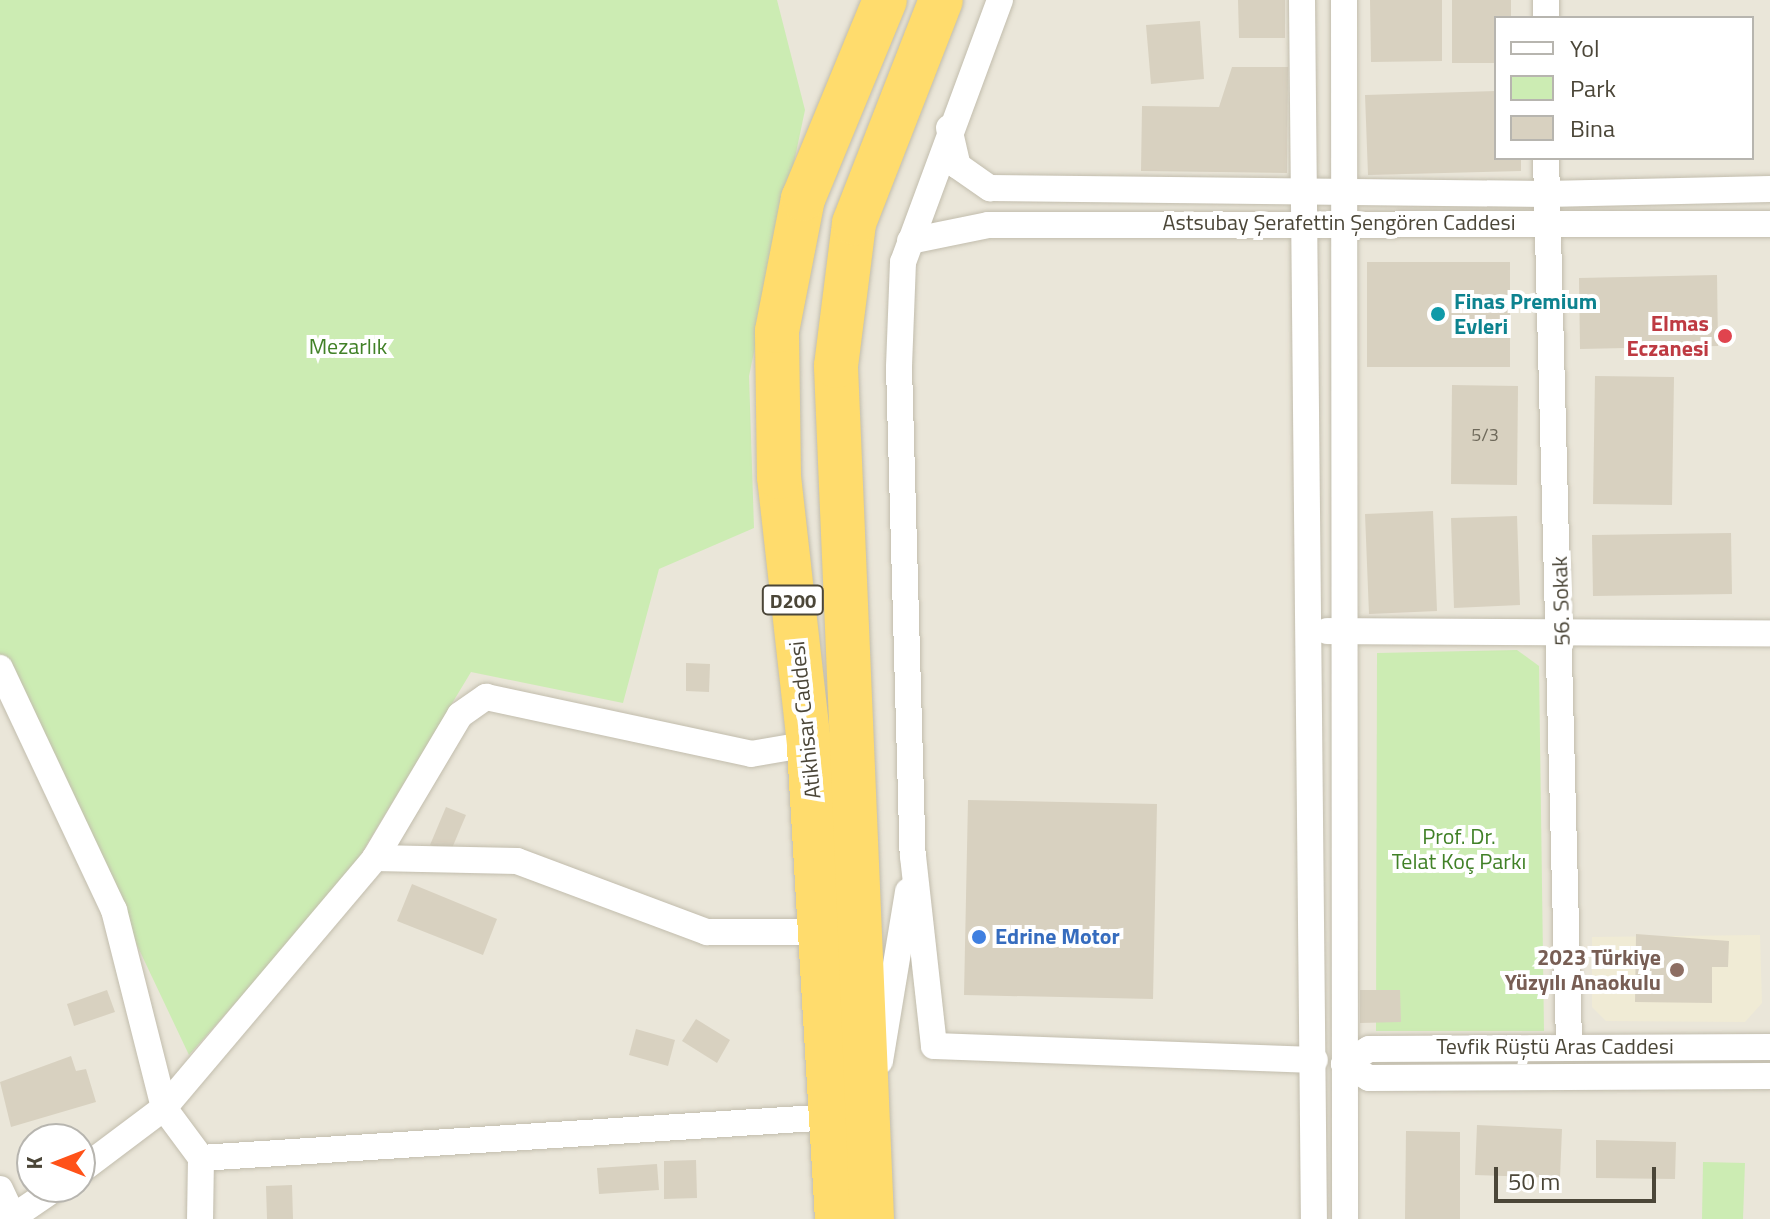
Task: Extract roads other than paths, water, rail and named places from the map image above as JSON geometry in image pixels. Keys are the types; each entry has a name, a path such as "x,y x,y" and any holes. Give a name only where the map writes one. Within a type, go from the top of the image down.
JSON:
{"highway":[{"name":"Atikhisar Caddesi","path":"872,1219 849,1112 822,932 809,744 779,477 779,307 803,199 885,0"},
{"name":"Atikhisar Caddesi","path":"837,1219 849,1112 837,489 839,316 854,223 941,0"}],"street":[{"path":"1000,0 949,128 903,262 899,367 913,856 934,1046 1315,1060"},
{"path":"1302,0 1302,221 1312,632 1314,1219"},
{"path":"1344,0 1344,191 1341,222 1345,1219"},
{"name":"Astsubay Şerafettin Şengören Caddesi","path":"949,128 958,166 990,188 1303,194 1344,191 1546,194 1770,189"},
{"name":"56. Sokak","path":"1546,160 1543,224 1562,627 1569,1045"},
{"name":"Astsubay Şerafettin Şengören Caddesi","path":"910,241 988,225 1302,221 1770,224"},
{"path":"1312,632 1562,627 1770,633"},
{"path":"0,668 114,910 164,1108 201,1158 200,1219"},
{"path":"96,1159 164,1108 375,858 460,715 486,697 751,754 809,744"},
{"path":"201,1158 849,1112 879,1069 913,856"},
{"path":"375,858 517,861 707,932 822,932"},
{"name":"Tevfik Rüştü Aras Caddesi","path":"1344,1064 1369,1049 1569,1045 1770,1047"},
{"path":"1344,1064 1369,1078 1770,1076"},
{"path":"202,1186 213,1219"},
{"path":"0,1189 7,1218 31,1203"}],"place":[{"name":"Finas Premium Evleri","path":"1438,314"},
{"name":"Elmas Eczanesi","path":"1725,336"},
{"name":"Edrine Motor","path":"979,937"},
{"name":"2023 Türkiye Yüzyılı Anaokulu","path":"1677,970"}],"park label":[{"name":"Mezarlık","path":"348,347"},
{"name":"Prof. Dr. Telat Koç Parkı","path":"1459,848"}]}
